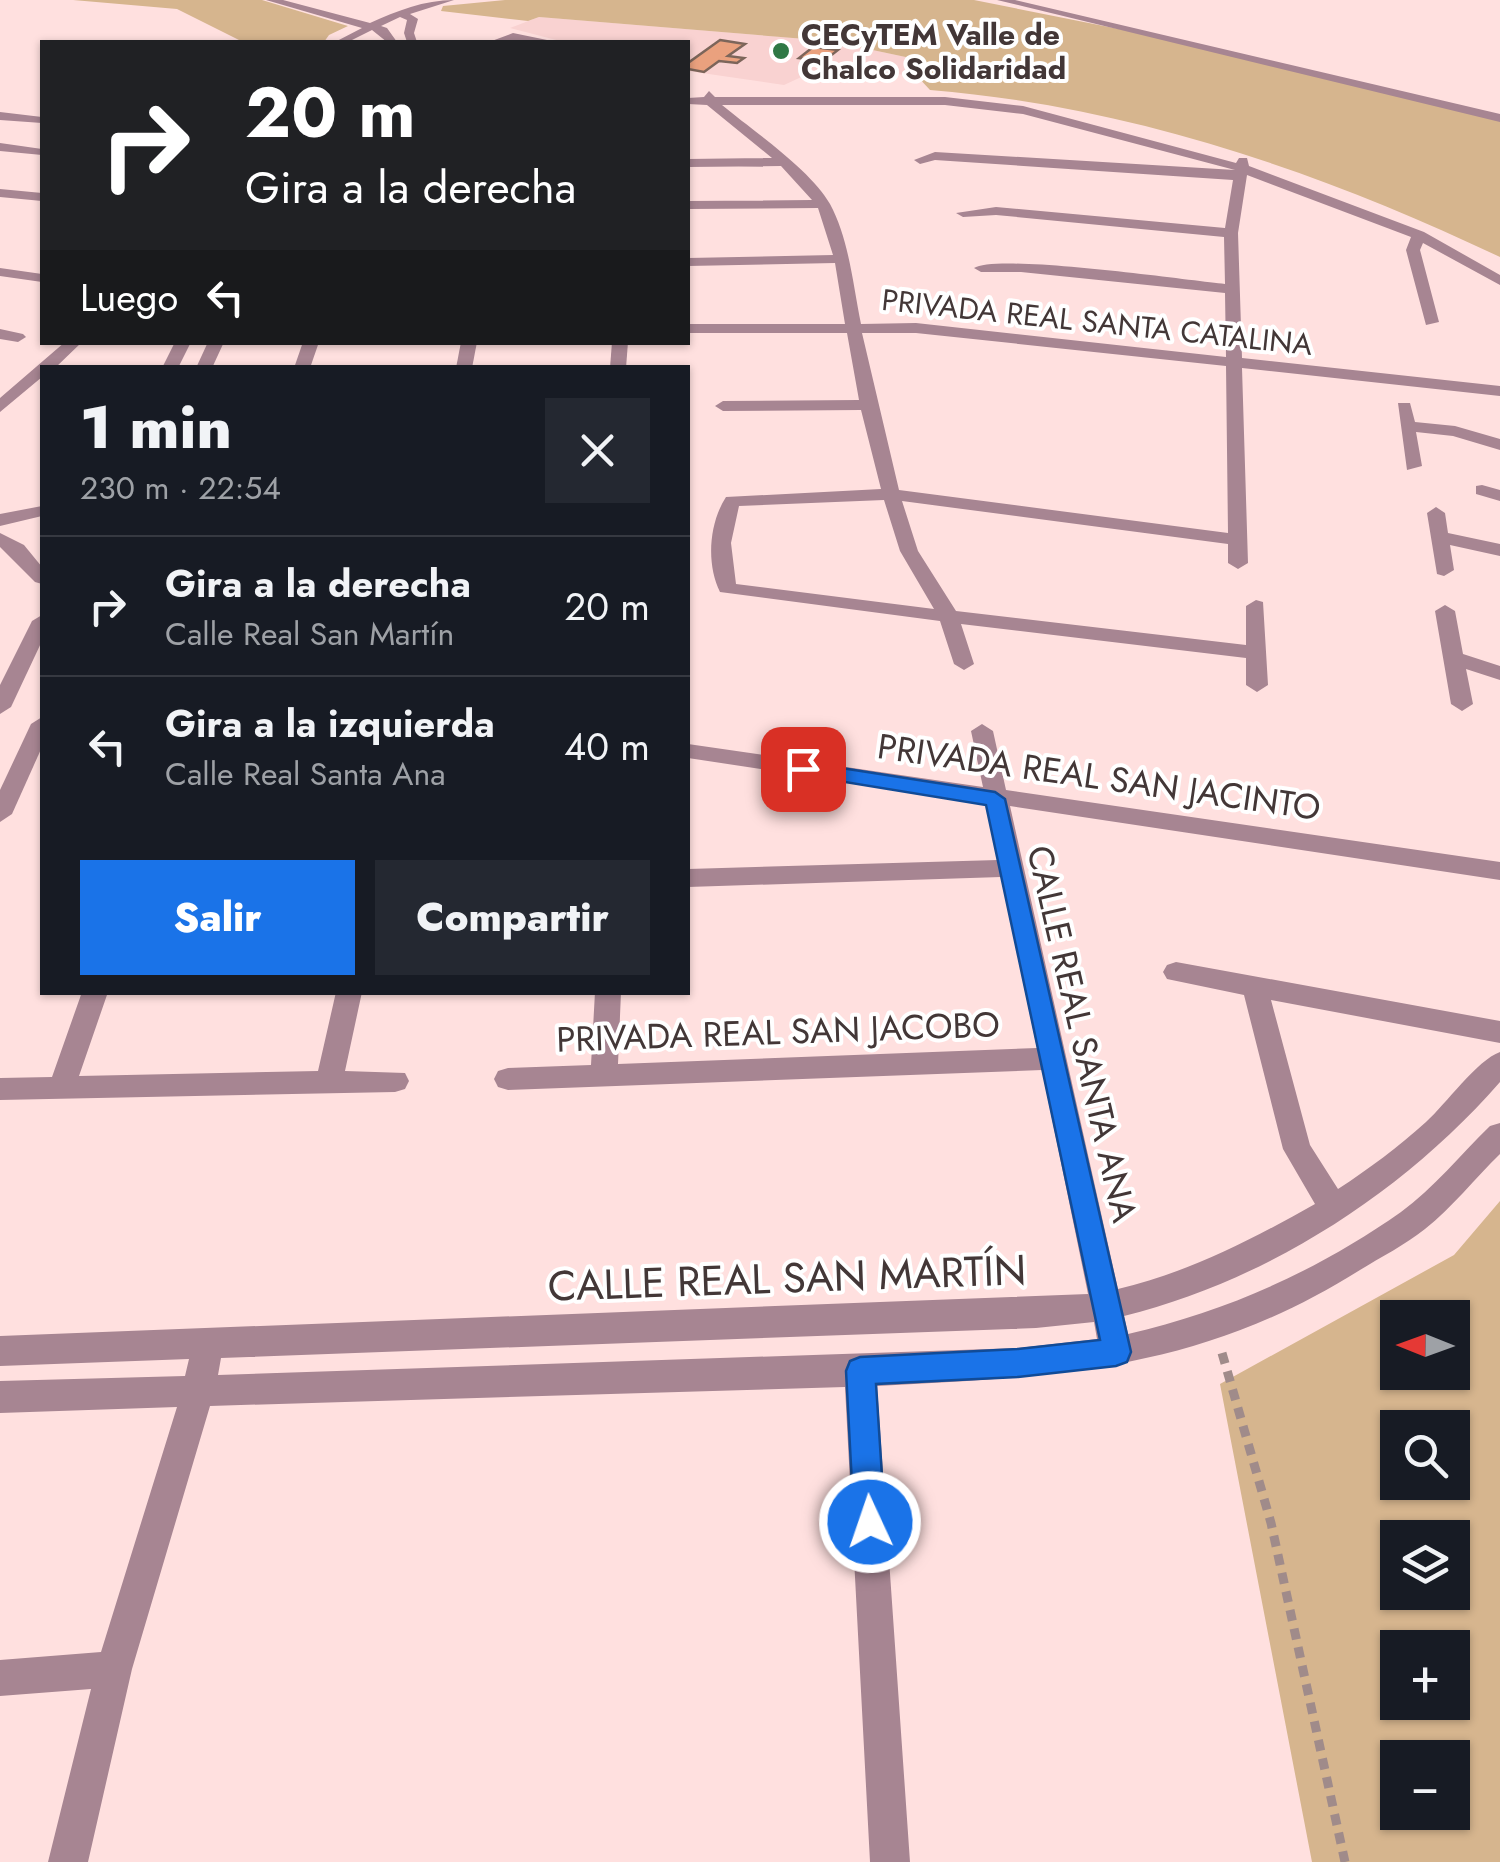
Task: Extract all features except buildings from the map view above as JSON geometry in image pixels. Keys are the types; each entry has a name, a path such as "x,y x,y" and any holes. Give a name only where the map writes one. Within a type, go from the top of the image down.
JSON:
{"street":[{"path":"271,0 383,30 390,40"},
{"path":"344,40 367,27 449,0"},
{"path":"1002,0 1500,118"},
{"path":"366,40 405,15"},
{"path":"405,15 411,40"},
{"path":"500,40 512,36 533,40"},
{"path":"690,97 988,105 1076,122 1354,199 1500,267"},
{"path":"710,98 784,162 823,204 841,259 868,404 891,494 909,552 946,613 964,664"},
{"path":"0,116 40,120"},
{"path":"7,148 28,140"},
{"path":"7,148 38,152"},
{"path":"934,172 916,156 1241,168 1418,235 1500,281"},
{"path":"690,164 784,162"},
{"path":"1238,563 1231,233 1241,168"},
{"path":"0,192 40,196"},
{"path":"954,195 971,229"},
{"path":"690,205 823,204"},
{"path":"963,213 996,211 1231,233"},
{"path":"1418,235 1413,250 1431,322"},
{"path":"976,252 982,274 1021,268 1232,289"},
{"path":"690,262 841,259"},
{"path":"0,272 40,278"},
{"name":"PRIVADA REAL SANTA CATALINA","path":"690,330 916,328 1500,391"},
{"path":"48,365 71,345"},
{"path":"0,406 40,371"},
{"path":"724,406 868,404"},
{"path":"1404,407 1413,466"},
{"path":"1407,426 1455,431 1500,445"},
{"path":"1237,540 891,494 732,501 725,510 724,576 727,588 1257,653"},
{"path":"0,520 40,513"},
{"path":"1436,513 1444,570"},
{"path":"1440,536 1500,550"},
{"path":"9,544 40,548"},
{"path":"9,544 40,576"},
{"path":"1256,606 1256,684"},
{"path":"1445,611 1462,704"},
{"path":"0,706 40,632"},
{"path":"1453,658 1500,673"},
{"path":"0,814 40,728"},
{"name":"CALLE REAL SANTA ANA","path":"982,731 1116,1352"},
{"name":"PRIVADA REAL SAN JACINTO","path":"690,751 1500,871"},
{"path":"690,878 1009,868"},
{"path":"1176,972 1500,1032"},
{"path":"1255,987 1297,1149 1334,1209"},
{"path":"61,1088 95,995"},
{"path":"329,1082 348,995"},
{"path":"604,1076 608,995"},
{"name":"PRIVADA REAL SAN JACOBO","path":"508,1078 1051,1059"},
{"name":"CALLE REAL SAN MARTÍN","path":"0,1350 1036,1313 1108,1306 1174,1286 1267,1248 1334,1209 1400,1164 1466,1104 1500,1063"},
{"path":"0,1088 395,1081"},
{"path":"0,1398 860,1371 1018,1363 1116,1352 1215,1326 1301,1290 1414,1220 1500,1135"},
{"path":"68,1862 114,1669 198,1392 209,1341"},
{"path":"860,1371 890,1862"},
{"path":"0,1678 114,1669"}],"path":[{"path":"1215,1326 1271,1523 1345,1862"}],"shaded area":[{"path":"73,0 262,0 348,26 325,40 239,40 177,9"},
{"path":"505,0 974,0 1134,32 1500,120 1500,257 1364,197 1222,148 1078,111 930,90 917,76 915,59 830,41 539,17 528,21 441,11 443,6"},
{"name":"CECyTEM Valle de Chalco Solidaridad","path":"539,17 830,41 915,59 917,76 823,67 784,85 690,71 690,40 556,40 510,28"},
{"path":"1500,1201 1500,1862 1312,1862 1220,1384 1454,1255"}],"place":[{"name":"CECyTEM Valle de Chalco Solidaridad","path":"781,51"}],"route":[{"path":"803,769 995,799 1116,1352 1018,1363 860,1371 870,1522"}]}
